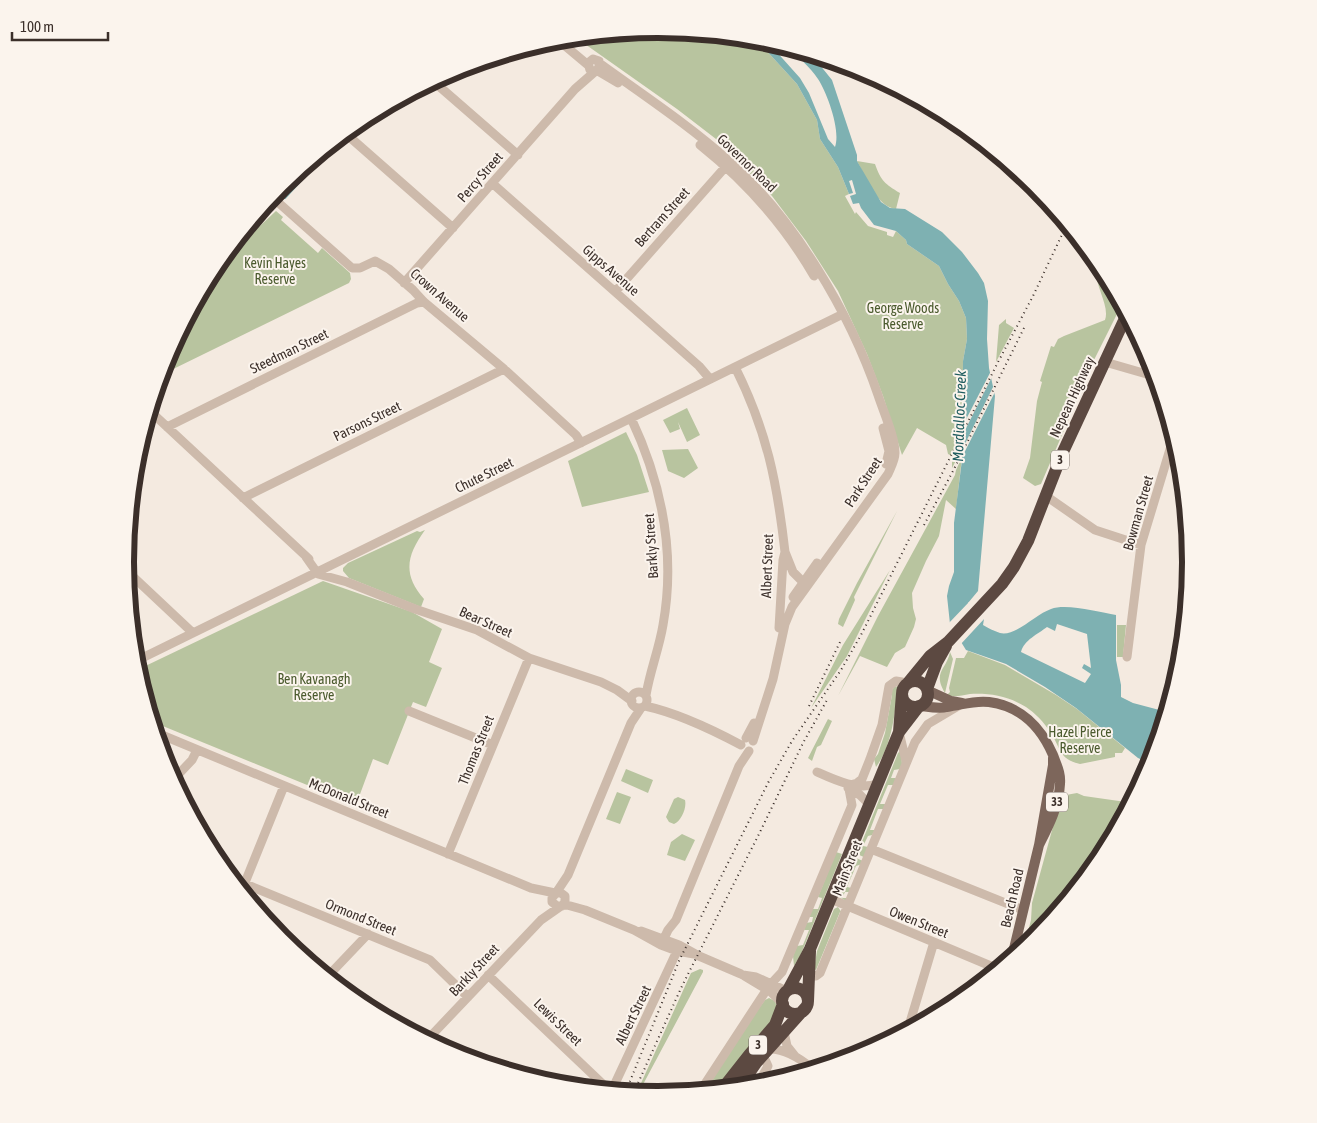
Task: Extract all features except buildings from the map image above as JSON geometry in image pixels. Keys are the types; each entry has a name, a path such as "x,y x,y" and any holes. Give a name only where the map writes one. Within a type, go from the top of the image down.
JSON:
{"highway":[{"name":"Nepean Highway","path":"951,639 1002,584 1019,559 1072,432 1124,322"},
{"name":"3","path":"905,688 930,656 951,639"},
{"name":"3","path":"920,706 927,698 927,690 937,662 951,639"},
{"path":"920,706 913,707 904,700 905,688 913,682 919,682 927,690"},
{"name":"Main Street","path":"730,1081 775,1025 786,993 810,949 899,732 905,688"},
{"name":"Main Street","path":"899,732 920,706"},
{"name":"Main Street","path":"807,1005 810,949"},
{"path":"794,988 802,990 806,995 807,1005 800,1012 792,1013 787,1010 786,993 794,988"},
{"name":"3","path":"746,1078 807,1005"}],"main road":[{"name":"33","path":"927,690 951,701 963,703"},
{"name":"33","path":"920,706 943,708 980,701 1003,705 1019,712 1030,720 1049,745 1060,781"},
{"name":"Beach Road","path":"1015,945 1039,846 1053,756"},
{"path":"1050,780 1060,781"},
{"name":"Beach Road","path":"1039,846 1055,808 1060,781"}],"street":[{"name":"Governor Road","path":"570,45 593,66"},
{"name":"Governor Road","path":"567,46 593,66 688,127 761,193 813,262 841,315"},
{"name":"Percy Street","path":"404,283 518,155 593,66"},
{"path":"439,86 518,155"},
{"path":"351,138 453,228"},
{"name":"Bertram Street","path":"615,292 728,164"},
{"name":"Gipps Avenue","path":"492,184 699,366 710,379"},
{"name":"Crown Avenue","path":"278,202 352,268 360,268 375,261 389,269 424,302 504,369 576,435 581,443"},
{"name":"Steedman Street","path":"167,427 419,302 424,302"},
{"name":"Chute Street","path":"144,657 841,315"},
{"name":"Park Street","path":"783,623 786,609 888,474 893,464 895,452 891,434 870,371 841,315"},
{"path":"1105,362 1148,374"},
{"name":"Albert Street","path":"615,1083 669,945 676,920 739,766 745,744 762,700 783,623 780,596 785,552 780,510 770,457 752,402 735,367"},
{"name":"Parsons Street","path":"243,498 504,369"},
{"path":"155,416 306,556 319,571"},
{"name":"Barkly Street","path":"433,1034 559,899 631,723 660,642 667,596 668,554 663,510 655,480 631,418"},
{"name":"Bowman Street","path":"1127,657 1140,545 1170,449"},
{"path":"1046,496 1095,530 1140,545"},
{"path":"785,552 793,572 805,584"},
{"path":"342,560 340,570 345,582"},
{"name":"Bear Street","path":"319,571 414,609 477,630 529,658 588,676 660,710 745,744"},
{"path":"135,578 193,633"},
{"name":"Thomas Street","path":"448,854 529,658"},
{"path":"850,787 862,779 870,759 882,725 889,686 896,681 902,682 905,688"},
{"name":"Main Street","path":"809,976 816,976 820,973 915,742 926,726 963,703"},
{"path":"409,711 493,745"},
{"name":"Main Street","path":"899,732 906,763"},
{"name":"McDonald Street","path":"164,736 786,993"},
{"path":"179,773 192,760 197,750"},
{"path":"850,787 864,787 878,783 870,759"},
{"path":"817,772 850,787 869,806 847,816"},
{"path":"245,882 284,786"},
{"name":"Main Street","path":"706,1083 769,986 781,975 852,803 850,787"},
{"path":"871,849 1023,910"},
{"name":"Ormond Street","path":"251,890 368,934 430,960 468,997"},
{"name":"Owen Street","path":"831,899 991,966"},
{"path":"333,971 368,934"},
{"path":"911,1020 934,942"},
{"name":"Main Street","path":"786,993 790,954"},
{"name":"Lewis Street","path":"488,975 601,1082"},
{"path":"784,1032 786,1046 806,1064"},
{"path":"763,1075 768,1066 766,1052 776,1050 796,1057"}],"green space":[{"name":"George Woods Reserve","path":"658,38 727,42 761,48 765,49 797,84 817,120 820,139 838,167 849,194 845,196 855,214 856,212 868,226 887,232 887,235 893,237 896,231 906,240 907,244 939,266 959,301 966,318 967,339 963,361 962,428 959,434 962,438 962,449 952,468 952,456 948,454 946,445 917,428 902,455 867,354 838,291 806,241 772,196 716,139 584,43"},
{"path":"857,161 875,164 884,182 900,193 896,209 883,203 878,197 868,183"},
{"name":"Kevin Hayes Reserve","path":"276,211 283,217 281,220 318,253 322,248 350,273 351,279 349,283 170,370 205,299 223,270 247,238"},
{"path":"1096,273 1118,312 1094,360 1041,484 1035,486 1023,478 1030,458 1037,401 1042,382 1040,381 1051,346 1054,347 1058,339 1105,320 1106,309"},
{"path":"1006,319 1006,323 1014,328 996,362 999,325"},
{"path":"687,408 700,435 687,442 678,422 680,429 670,433 663,420"},
{"path":"626,432 637,455 649,492 582,507 568,461"},
{"path":"688,449 698,468 684,478 668,471 662,450"},
{"path":"962,457 956,509 946,500 939,536 912,593 916,619 905,647 895,653 887,667 860,656 838,696 878,616 955,475"},
{"path":"897,511 854,597 855,600 843,627 838,624 839,619"},
{"path":"425,530 414,548 410,564 412,581 424,599 421,607 349,578 343,571 343,568 348,563 417,531"},
{"path":"890,570 847,656 811,708 843,645"},
{"name":"Ben Kavanagh Reserve","path":"323,581 412,612 442,629 429,662 442,668 426,707 413,702 388,765 373,759 356,805 161,725 145,666"},
{"path":"1117,625 1126,625 1123,657 1117,657"},
{"name":"Hazel Pierce Reserve","path":"968,651 1005,665 1056,695 1077,709 1125,748 1122,753 1115,753 1115,757 1080,764 1073,762 1064,756 1054,737 1042,721 1019,703 1006,698 985,694 947,695 950,692 949,688 956,658 964,658"},
{"path":"950,652 953,659 945,693 941,686 940,675"},
{"path":"899,686 889,738 882,758 876,767 874,759 878,754 885,733 891,692 894,687"},
{"path":"828,719 832,721 821,745 817,747 812,761 808,758"},
{"path":"901,750 902,764 900,769 894,770 891,778 896,778 894,785 888,785 880,804 886,804 884,809 878,809 870,830 875,830 872,835 868,836 863,846 868,847 866,858 857,854 898,753"},
{"path":"626,769 653,780 648,793 621,781"},
{"path":"617,792 631,797 620,824 606,819"},
{"path":"1077,793 1084,796 1124,802 1094,853 1052,907 1028,933 1032,903 1054,823 1066,795"},
{"path":"678,797 685,800 685,807 681,817 674,824 669,822 666,817 674,799"},
{"path":"682,834 695,840 685,861 667,855 671,842"},
{"path":"836,852 842,854 801,954 794,966 793,956 797,946 803,945 809,930 804,930 806,923 812,922 813,917 809,917 812,909 818,909 822,898 818,897"},
{"path":"856,858 863,861 862,864 856,866 847,887 852,888 850,892 845,892 842,898 847,898 846,901 840,897"},
{"path":"838,907 842,913 840,912 816,970 814,969 817,951 834,909"},
{"path":"700,969 703,970 643,1085 640,1085 691,973"},
{"path":"769,998 775,1001 777,1007 770,1024 721,1081 710,1083 759,1008"}],"water":[{"path":"765,49 776,51 800,78 809,93 828,139 835,147 835,122 822,85 808,66 798,56 818,62 832,80 857,155 857,161 881,202 890,208 905,209 942,232 962,252 984,283 988,301 987,339 989,368 995,396 978,591 968,603 984,619 983,625 1000,633 1012,632 1057,607 1083,609 1116,615 1116,660 1121,685 1121,697 1133,703 1161,710 1144,761 1076,708 1045,687 1006,664 966,650 950,624 947,596 954,572 954,523 962,460 963,361 967,339 966,318 959,301 939,266 907,244 906,240 896,231 874,225 859,203 853,204 850,196 856,194 852,180 849,181 853,193 849,194 838,167 820,139 817,120 797,84","holes":["1057,624 1087,634 1091,668 1084,664 1082,668 1091,674 1085,683 1021,652 1025,644 1032,638 1047,627 1055,631"]}],"pier":[{"path":"992,369 993,375 959,442 959,433"},
{"path":"995,383 996,390 959,463 960,454"},
{"path":"969,602 985,618 960,645 948,624"}],"waterway":[{"path":"285,198 310,171"},
{"path":"262,219 273,209"}],"railway":[{"path":"629,1084 679,961 769,781 792,741 841,670 861,635 1033,296 1064,231"},
{"path":"924,525 1025,326"},
{"path":"809,706 840,642"},
{"path":"637,1085 682,986 803,743 827,700"}],"water label":[{"name":"Mordialloc Creek","path":"959,416"}]}
